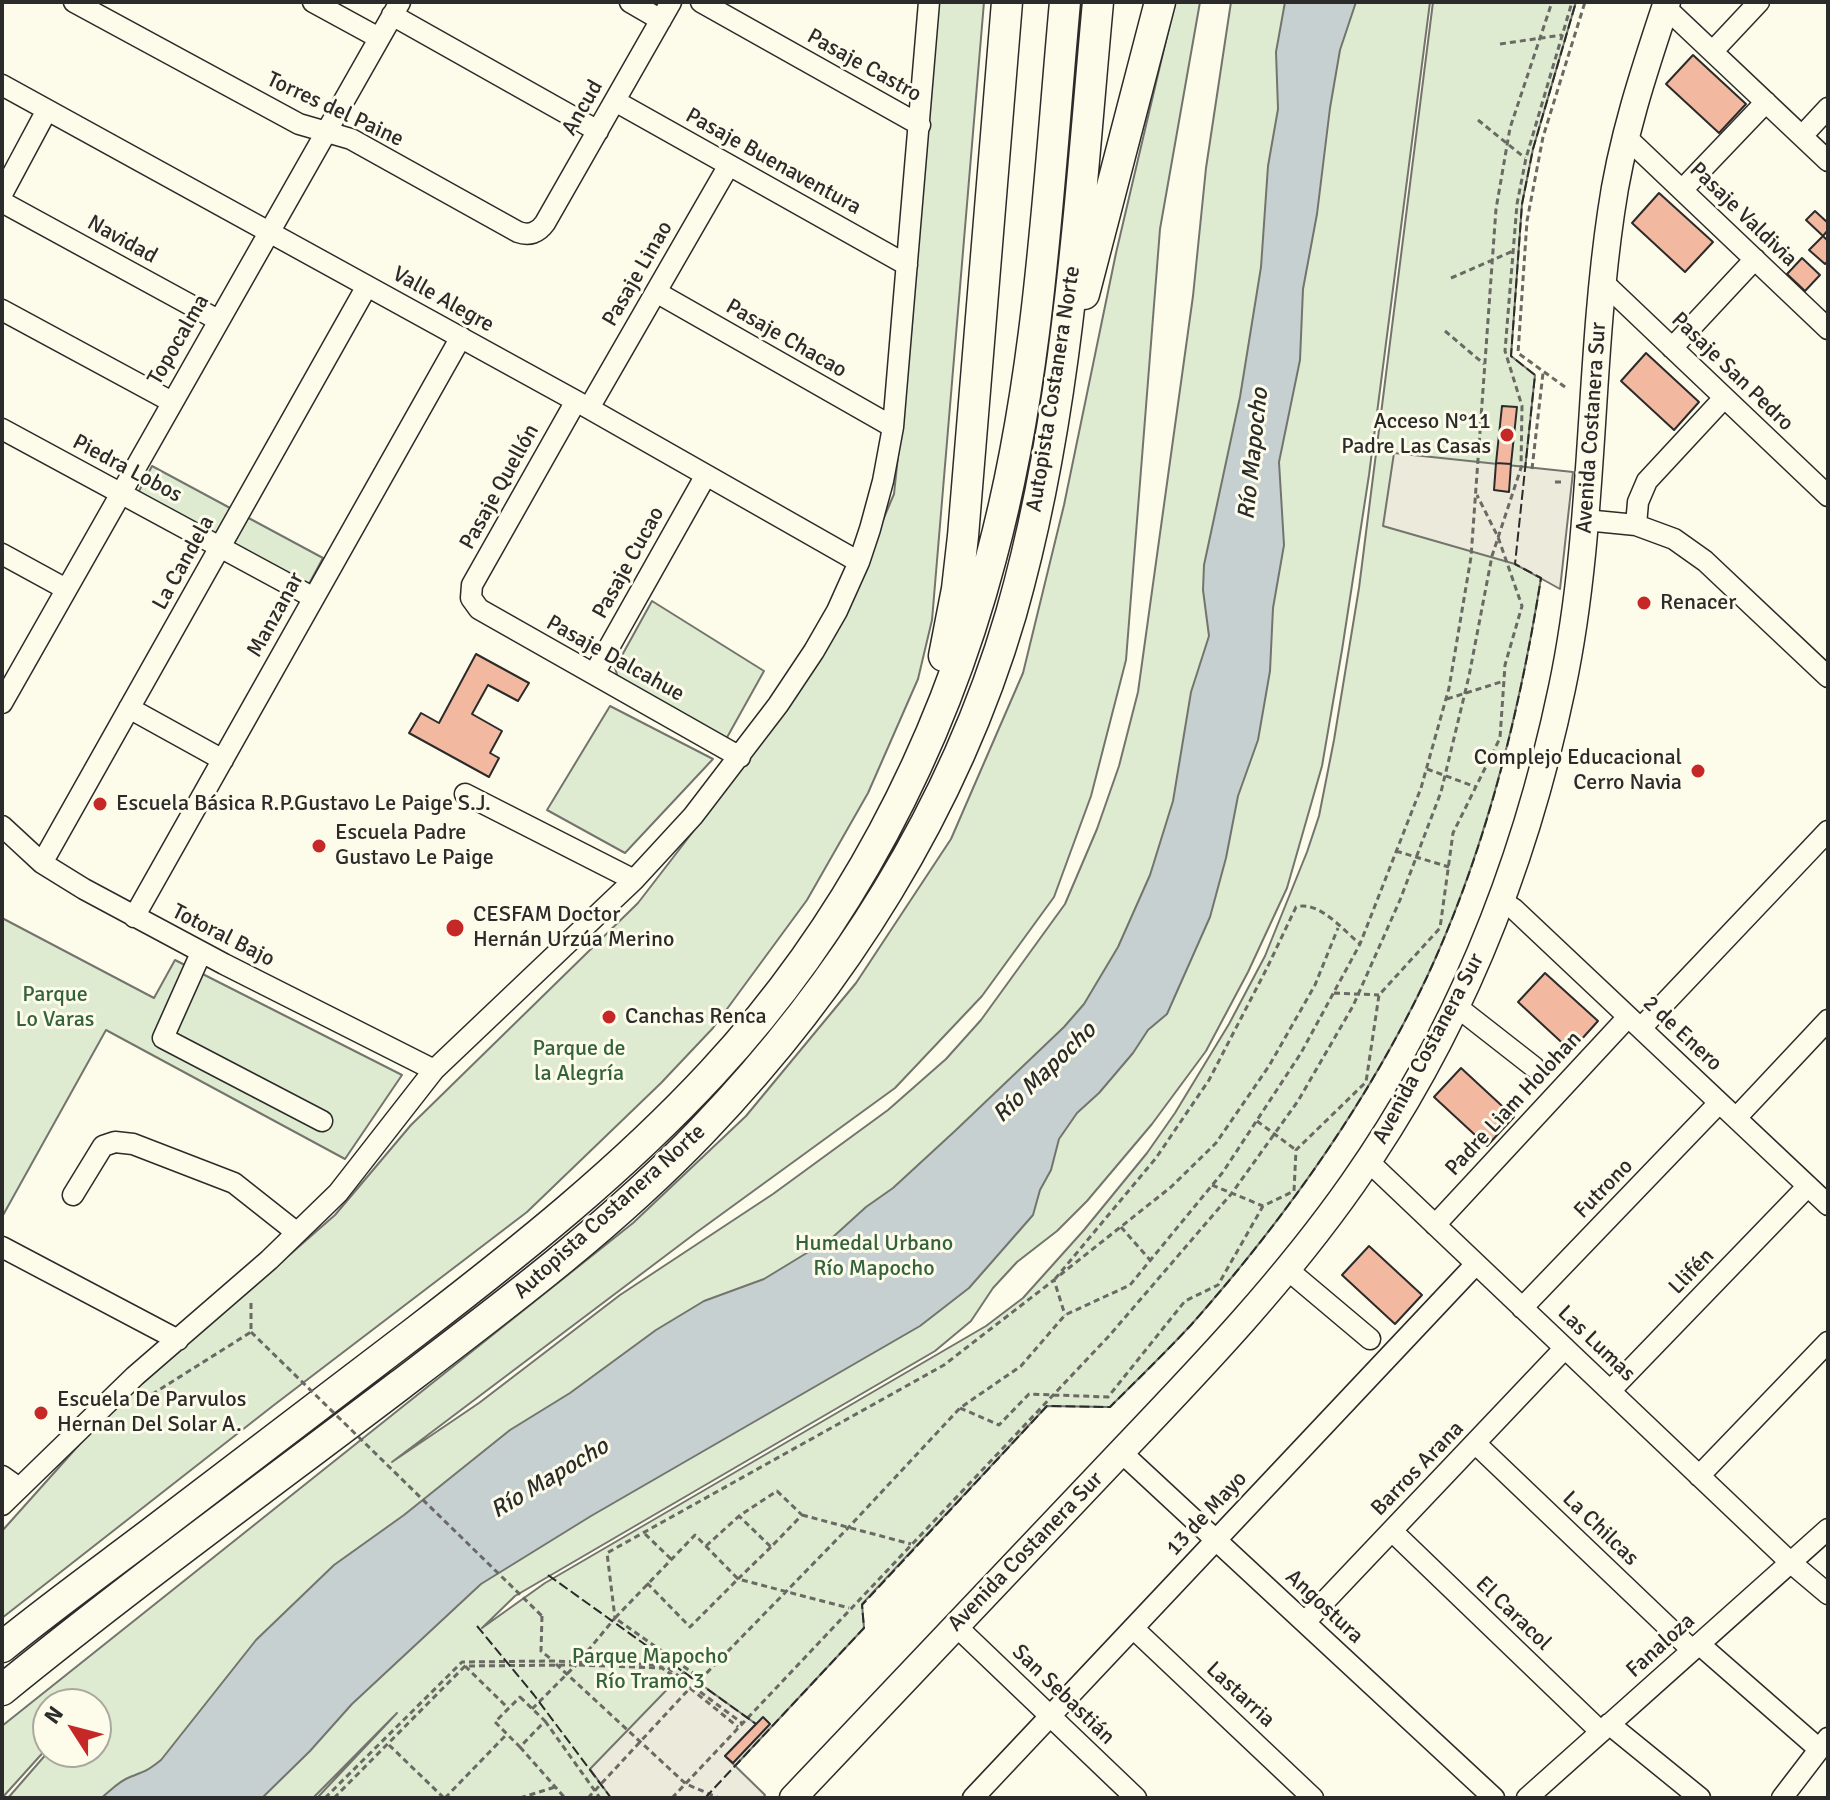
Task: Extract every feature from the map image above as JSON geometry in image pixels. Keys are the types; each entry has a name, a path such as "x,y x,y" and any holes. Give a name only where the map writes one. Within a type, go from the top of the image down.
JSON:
{"highway":[{"path":"915,769 948,641 960,568 1007,2"},
{"name":"Autopista Costanera Norte","path":"2,1647 493,1272 569,1209 641,1144 712,1073 794,973 856,880 915,769 948,693 991,558 1010,476 1036,305 1065,2"},
{"name":"Autopista Costanera Norte","path":"2,1690 535,1281 698,1136 779,1045 833,975 881,901 928,819 968,734 1006,628 1026,556 1045,470 1058,388 1098,2"},
{"path":"1058,388 1160,2"}],"main road":[{"name":"Avenida Costanera Sur","path":"793,1798 1252,1313 1288,1270 1368,1161 1456,1006 1502,901 1545,763 1560,700 1574,623 1585,520 1610,217 1625,136 1666,4"}],"street":[{"name":"Torres del Paine","path":"74,2 299,124 351,139 518,232 533,233"},
{"path":"313,2 379,38"},
{"path":"630,2 666,11"},
{"name":"Pasaje Castro","path":"701,2 920,125"},
{"path":"2,1505 10,1482 178,1340 338,1193 434,1070 634,880 693,816 778,705 820,641 859,562 883,481 893,427 929,2"},
{"path":"1713,51 1759,2"},
{"path":"1666,4 1828,161"},
{"name":"Topocalma","path":"2,703 7,681 66,589 396,8"},
{"path":"396,8 598,131"},
{"name":"Ancud","path":"533,233 545,223 666,11"},
{"name":"Valle Alegre","path":"2,85 582,404 859,562"},
{"name":"Pasaje Buenaventura","path":"615,101 907,265"},
{"path":"1682,190 1766,102"},
{"path":"1802,136 1828,108"},
{"path":"2,194 47,110"},
{"name":"Pasaje Valdivia","path":"1625,136 1828,329"},
{"name":"Pasaje Linao","path":"582,404 656,292 729,165"},
{"name":"Navidad","path":"2,202 218,320"},
{"path":"1672,348 1755,259"},
{"name":"Pasaje San Pedro","path":"1603,282 1828,496"},
{"name":"La Candela","path":"42,863 367,286"},
{"name":"Pasaje Chacao","path":"656,292 893,427"},
{"path":"2,310 172,402"},
{"name":"Manzanar","path":"134,917 461,337"},
{"path":"1636,525 1638,502 1647,481 1724,398"},
{"name":"Pasaje Quellón","path":"471,598 472,585 582,404"},
{"name":"Piedra Lobos","path":"2,429 314,598"},
{"name":"Pasaje Cucao","path":"594,674 706,475"},
{"path":"1585,520 1636,525 1674,539 1705,561 1828,677"},
{"path":"2,554 66,589"},
{"name":"Pasaje Dalcahue","path":"471,598 479,609 740,757"},
{"path":"129,708 223,760"},
{"path":"465,794 634,880"},
{"name":"Totoral Bajo","path":"2,826 42,863 134,917 434,1070"},
{"name":"Padre Liam Holohan","path":"1435,1225 1634,1022 1828,831"},
{"name":"2 de Enero","path":"1502,901 1827,1202"},
{"path":"201,953 163,1038 322,1121"},
{"path":"1456,1006 1534,1067"},
{"path":"1736,1118 1828,1020"},
{"name":"Futrono","path":"1522,1308 1719,1103"},
{"path":"73,1195 103,1146 115,1142 133,1144 234,1183 296,1232"},
{"name":"Las Lumas","path":"1368,1161 1790,1562 1828,1594"},
{"name":"Llifén","path":"1610,1391 1808,1186"},
{"path":"2,1247 178,1340"},
{"name":"13 de Mayo","path":"973,1798 1476,1264"},
{"path":"1288,1270 1370,1339"},
{"path":"1699,1476 1828,1342"},
{"name":"Barros Arana","path":"1305,1622 1565,1348"},
{"name":"La Chilcas","path":"1475,1443 1696,1647 1824,1744"},
{"name":"Angostura","path":"1121,1452 1494,1798"},
{"name":"Fanaloza","path":"1527,1798 1828,1529"},
{"name":"El Caracol","path":"1392,1531 1605,1728 1700,1798"},
{"name":"San Sebastián","path":"956,1626 1136,1798"},
{"name":"Lastarria","path":"1133,1628 1313,1798"},
{"path":"1782,1798 1824,1744"}],"path":[{"path":"588,1798 960,1408 1021,1366 1065,1315 1130,1285 1212,1185 1257,1121 1301,1053 1334,993 1360,944 1396,851 1446,700 1471,557 1496,209 1510,128 1552,2"},
{"path":"672,1798 1109,1336 1232,1193 1298,1101 1358,993 1400,900 1445,776 1466,693 1492,556 1521,468 1522,406 1505,351 1517,204 1526,158 1572,2"},
{"path":"1565,387 1518,353 1527,221 1543,137 1585,2"},
{"path":"1500,44 1562,35"},
{"path":"1478,120 1526,158"},
{"path":"1451,278 1513,251"},
{"path":"1445,331 1484,364"},
{"path":"1532,469 1543,372"},
{"path":"1555,482 1572,483"},
{"path":"960,1408 999,1425 1029,1394 1108,1397 1185,1301 1218,1285 1263,1206 1294,1191 1296,1150 1366,1082 1379,995 1440,928 1453,833 1500,738 1505,665 1522,606 1498,537 1475,492"},
{"path":"1446,700 1504,681"},
{"path":"1426,768 1476,787"},
{"path":"1396,851 1449,867"},
{"path":"1054,1280 1156,1158 1209,1080 1296,907 1304,904 1315,908 1360,944"},
{"path":"700,1678 615,1618 607,1553 944,1365 1171,1187 1216,1143 1269,1066 1315,985 1339,927"},
{"path":"1334,993 1379,995"},
{"path":"1257,1121 1296,1150"},
{"path":"1212,1185 1263,1206"},
{"path":"1121,1227 1150,1260"},
{"path":"1054,1280 1065,1315"},
{"path":"251,1300 251,1332 542,1616 541,1651 686,1784 719,1798"},
{"path":"131,1408 251,1332"},
{"path":"706,1546 739,1516 777,1491 802,1515 911,1544"},
{"path":"647,1583 690,1627 802,1515"},
{"path":"739,1516 771,1547"},
{"path":"644,1533 671,1559"},
{"path":"532,1709 695,1535 738,1579 850,1608"},
{"path":"325,1798 462,1662 664,1665 740,1725"},
{"path":"334,1798 465,1666 555,1663"},
{"path":"465,1666 508,1708"},
{"path":"565,1798 495,1722 520,1697 545,1721 600,1798"},
{"path":"520,1747 545,1721"},
{"path":"388,1744 444,1798 507,1734"},
{"path":"520,1798 555,1787"}],"green space":[{"name":"Parque de la Alegría","path":"936,2 984,2 932,620 918,679 868,793 807,900 713,1028 661,1083 527,1212 2,1618 2,1531 87,1436 136,1389 335,1215 411,1125 638,903 756,750 840,621 894,494 912,324 918,188"},
{"path":"1175,2 1200,2 1160,229 1126,660 1091,796 1054,897 982,996 895,1088 697,1232 392,1462 479,1403 620,1295 773,1194 888,1110 946,1059 981,1020 1065,904 1097,829 1119,766 1138,692 1193,296 1206,168 1231,2 1430,2 1369,475 1322,766 1287,888 1248,972 1206,1051 1152,1124 1087,1201 1057,1231 1017,1262 993,1288 971,1321 935,1351 515,1596 482,1628 545,1583 986,1326 1023,1298 1147,1153 1229,1024 1265,956 1319,816 1359,588 1433,2 1576,2 1533,149 1522,204 1511,356 1535,375 1515,564 1541,578 1511,732 1466,883 1426,979 1377,1072 1290,1203 1181,1335 1110,1407 1047,1406 862,1604 864,1628 705,1798 317,1798 397,1713 313,1798 8,1798 34,1768 112,1768 112,1688 50,1688 633,1223 746,1116 856,983 951,839 1023,673 1064,505 1116,253"},
{"path":"152,466 323,558 309,584 138,493"},
{"path":"652,601 764,671 725,741 619,681 615,668"},
{"path":"610,706 713,759 625,853 547,810"},
{"name":"Parque Lo Varas","path":"2,918 154,998 175,960 402,1075 345,1159 106,1030 2,1217"},
{"path":"32,1702 32,1765 2,1798 2,1726"}],"shaded area":[{"path":"1394,453 1573,472 1560,589 1515,564 1383,526"},
{"path":"684,1672 756,1724 725,1756 765,1795 763,1798 611,1798 590,1769"}],"water":[{"name":"Río Mapocho","path":"1285,2 1356,2 1340,50 1330,108 1317,214 1303,289 1300,360 1279,462 1284,545 1273,608 1270,671 1258,740 1238,796 1210,917 1167,1014 1148,1030 1133,1053 1099,1093 1077,1113 1059,1139 1051,1170 1040,1190 1033,1215 969,1288 920,1326 591,1516 481,1584 352,1704 262,1798 101,1798 122,1781 161,1760 256,1640 334,1565 404,1515 510,1430 570,1393 656,1330 704,1301 764,1279 833,1237 893,1188 956,1130 1084,1004 1118,947 1150,875 1173,801 1191,692 1209,636 1203,590 1204,565 1240,397 1261,267 1268,166 1278,109 1276,52"}],"building":[{"path":"1693,55 1746,104 1719,133 1666,84"},
{"path":"1659,193 1713,242 1685,272 1632,223"},
{"path":"1815,211 1828,223 1828,230 1823,236 1806,220"},
{"path":"1823,236 1828,241 1828,261 1825,264 1809,250"},
{"path":"1802,258 1820,275 1805,291 1787,274"},
{"path":"1646,353 1699,402 1674,430 1621,381"},
{"name":"Acceso N°11 Padre Las Casas","path":"1502,406 1517,407 1511,464 1496,463"},
{"path":"1496,463 1511,464 1509,492 1494,490"},
{"path":"476,654 529,683 518,701 488,685 472,714 502,731 490,753 499,758 489,777 409,733 421,713 439,723"},
{"path":"1545,973 1598,1021 1571,1051 1518,1002"},
{"path":"1461,1068 1514,1117 1487,1146 1434,1097"},
{"path":"1369,1246 1422,1295 1395,1324 1342,1275"},
{"path":"763,1717 770,1724 733,1763 725,1756"}],"fence":[{"path":"705,1798 864,1628 862,1605 1047,1406 1110,1407 1191,1325 1290,1203 1350,1116 1426,979 1483,833 1511,732 1541,578 1515,564 1535,375 1511,356 1522,204 1533,149 1576,2"},
{"path":"548,1575 756,1724"},
{"path":"477,1626 534,1695 611,1798"}],"place":[{"name":"Acceso N°11 Padre Las Casas","path":"1507,435"},
{"name":"Renacer","path":"1644,603"},
{"name":"Complejo Educacional Cerro Navia","path":"1698,771"},
{"name":"Escuela Básica R.P.Gustavo Le Paige S.J.","path":"100,804"},
{"name":"Escuela Padre Gustavo Le Paige","path":"319,846"},
{"name":"CESFAM Doctor Hernán Urzúa Merino","path":"455,928"},
{"name":"Canchas Renca","path":"609,1017"},
{"name":"Escuela De Parvulos Hernan Del Solar A.","path":"41,1413"}],"park label":[{"name":"Humedal Urbano Río Mapocho","path":"874,1256"},
{"name":"Parque Mapocho Río Tramo 3","path":"650,1670"}]}
